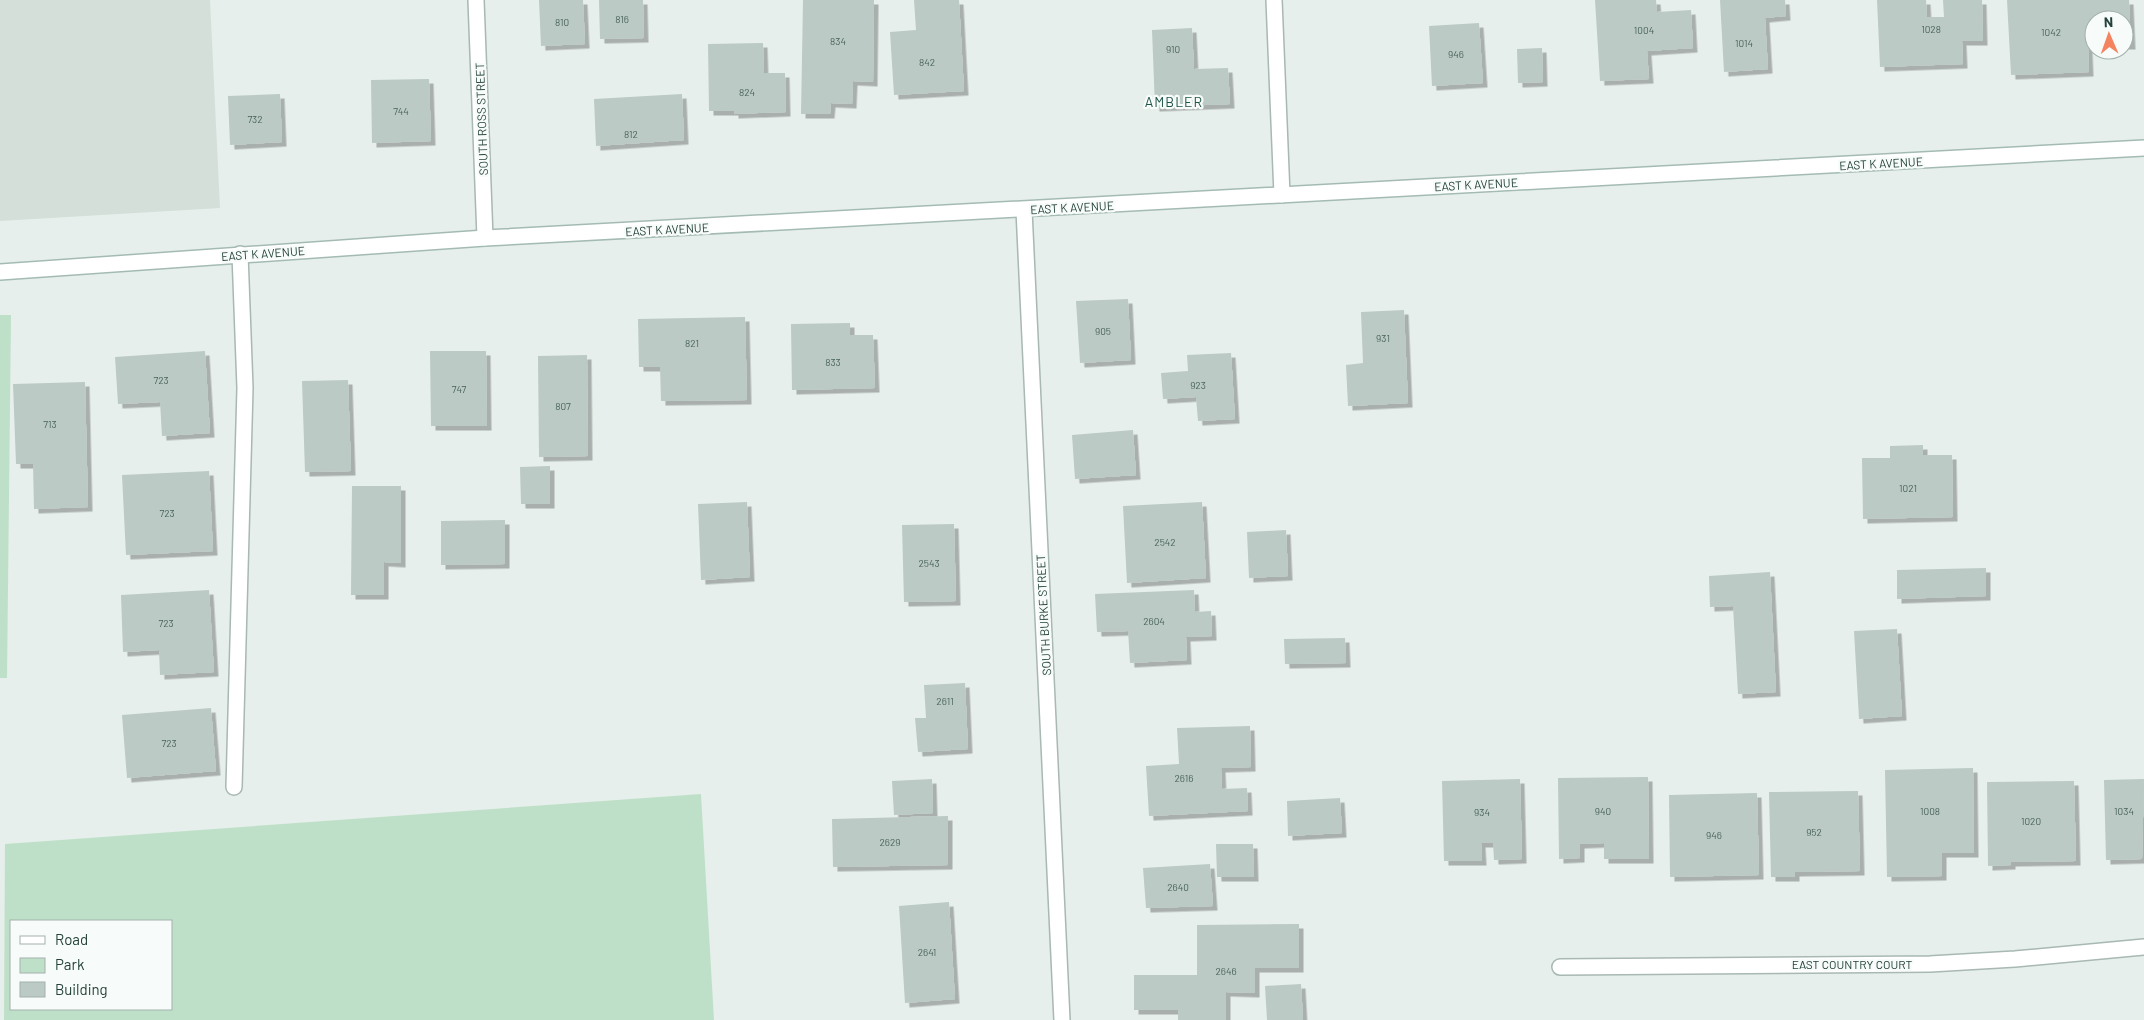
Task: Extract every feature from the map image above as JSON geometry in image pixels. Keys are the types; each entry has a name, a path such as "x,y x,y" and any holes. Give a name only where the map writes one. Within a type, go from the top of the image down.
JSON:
{"street":[{"name":"SOUTH ROSS STREET","path":"476,0 485,238"},
{"path":"1274,0 1282,194"},
{"name":"EAST K AVENUE","path":"0,272 485,238 2144,148"},
{"name":"SOUTH BURKE STREET","path":"1024,210 1062,1020"},
{"path":"234,787 245,388 240,254"},
{"name":"EAST COUNTRY COURT","path":"1560,967 1930,964 2015,959 2144,947"}],"shaded area":[{"path":"0,0 210,0 220,208 0,221"}],"green space":[{"path":"0,315 11,315 7,678 0,678"},
{"path":"701,794 714,1020 4,1020 5,844"}],"building":[{"path":"539,0 583,0 585,44 541,46"},
{"path":"599,0 643,0 644,38 600,39"},
{"path":"803,0 874,0 873,82 853,81 852,104 831,103 830,114 801,114"},
{"path":"914,0 959,0 964,91 894,95 890,32 916,30"},
{"path":"1595,0 1656,0 1657,12 1691,10 1693,48 1647,51 1649,79 1600,81"},
{"path":"1720,0 1785,0 1786,16 1765,18 1768,69 1724,72"},
{"path":"1877,0 1926,0 1927,17 1944,17 1943,0 1982,0 1983,41 1962,41 1963,64 1880,67"},
{"path":"2007,0 2129,0 2129,10 2084,10 2084,60 2089,60 2089,72 2011,75"},
{"path":"1479,23 1483,83 1432,86 1429,26"},
{"path":"1192,28 1194,69 1228,68 1230,104 1155,107 1152,30"},
{"path":"763,43 764,73 785,73 786,112 734,114 734,111 709,111 708,44"},
{"path":"1542,48 1543,82 1518,83 1517,49"},
{"path":"429,79 431,141 372,143 371,80"},
{"path":"280,94 282,142 230,145 228,96"},
{"path":"682,94 684,140 596,146 594,99"},
{"path":"1128,299 1131,360 1080,363 1076,301"},
{"path":"1404,310 1408,403 1348,406 1346,365 1363,363 1361,312"},
{"path":"745,317 747,400 661,401 660,367 639,367 638,319"},
{"path":"850,323 850,335 873,335 875,388 792,390 791,324"},
{"path":"205,351 210,433 162,436 160,402 118,404 115,357"},
{"path":"430,351 486,351 487,426 431,426"},
{"path":"1231,353 1235,419 1198,421 1196,397 1163,399 1161,373 1188,371 1187,355"},
{"path":"587,355 588,456 539,457 538,356"},
{"path":"348,380 351,471 305,472 302,381"},
{"path":"85,382 88,507 34,509 33,464 16,464 13,384"},
{"path":"1133,430 1136,475 1075,479 1072,435"},
{"path":"1923,445 1923,455 1952,455 1953,517 1863,519 1862,458 1890,458 1890,446"},
{"path":"550,466 550,504 521,504 520,467"},
{"path":"209,471 213,551 126,555 122,475"},
{"path":"352,486 401,486 401,563 384,562 384,595 351,595"},
{"path":"747,502 750,577 701,580 698,504"},
{"path":"1202,502 1206,578 1127,583 1123,506"},
{"path":"505,520 505,564 441,565 441,521"},
{"path":"954,524 956,601 904,602 902,525"},
{"path":"1286,530 1288,576 1249,578 1247,532"},
{"path":"1986,568 1986,596 1897,599 1897,570"},
{"path":"1770,572 1776,692 1738,694 1733,606 1710,607 1709,576"},
{"path":"209,590 214,672 160,675 159,650 123,652 121,595"},
{"path":"1194,590 1195,612 1211,611 1212,636 1186,637 1187,660 1130,663 1128,631 1097,632 1095,594"},
{"path":"1897,629 1902,716 1859,719 1854,631"},
{"path":"1345,638 1346,663 1285,664 1284,639"},
{"path":"965,683 968,749 918,752 915,718 926,718 924,685"},
{"path":"211,708 216,771 127,778 122,715"},
{"path":"1250,726 1251,767 1221,768 1222,789 1247,788 1248,811 1149,816 1146,766 1179,764 1177,728"},
{"path":"1973,768 1974,853 1942,853 1942,876 1887,877 1885,770"},
{"path":"1648,777 1649,859 1604,859 1604,843 1580,844 1580,858 1559,859 1558,778"},
{"path":"932,779 933,813 894,815 892,781"},
{"path":"1520,779 1522,859 1494,860 1493,843 1481,843 1482,861 1444,861 1442,781"},
{"path":"2144,779 2142,859 2106,860 2104,780"},
{"path":"2074,781 2076,861 2011,862 2011,865 1988,866 1987,782"},
{"path":"1858,791 1860,871 1795,872 1795,877 1771,877 1769,792"},
{"path":"1757,793 1759,875 1670,877 1669,795"},
{"path":"1340,798 1342,833 1288,836 1287,801"},
{"path":"948,816 948,865 833,867 832,819"},
{"path":"1216,844 1253,844 1254,877 1217,877"},
{"path":"1210,864 1213,906 1146,908 1143,868"},
{"path":"949,902 955,999 905,1003 899,906"},
{"path":"1299,924 1299,968 1255,968 1255,993 1226,992 1226,1020 1178,1020 1178,1010 1134,1010 1134,975 1197,975 1197,925"},
{"path":"1301,984 1303,1020 1267,1020 1265,986"}],"district":[{"name":"AMBLER","path":"1174,101"}]}
